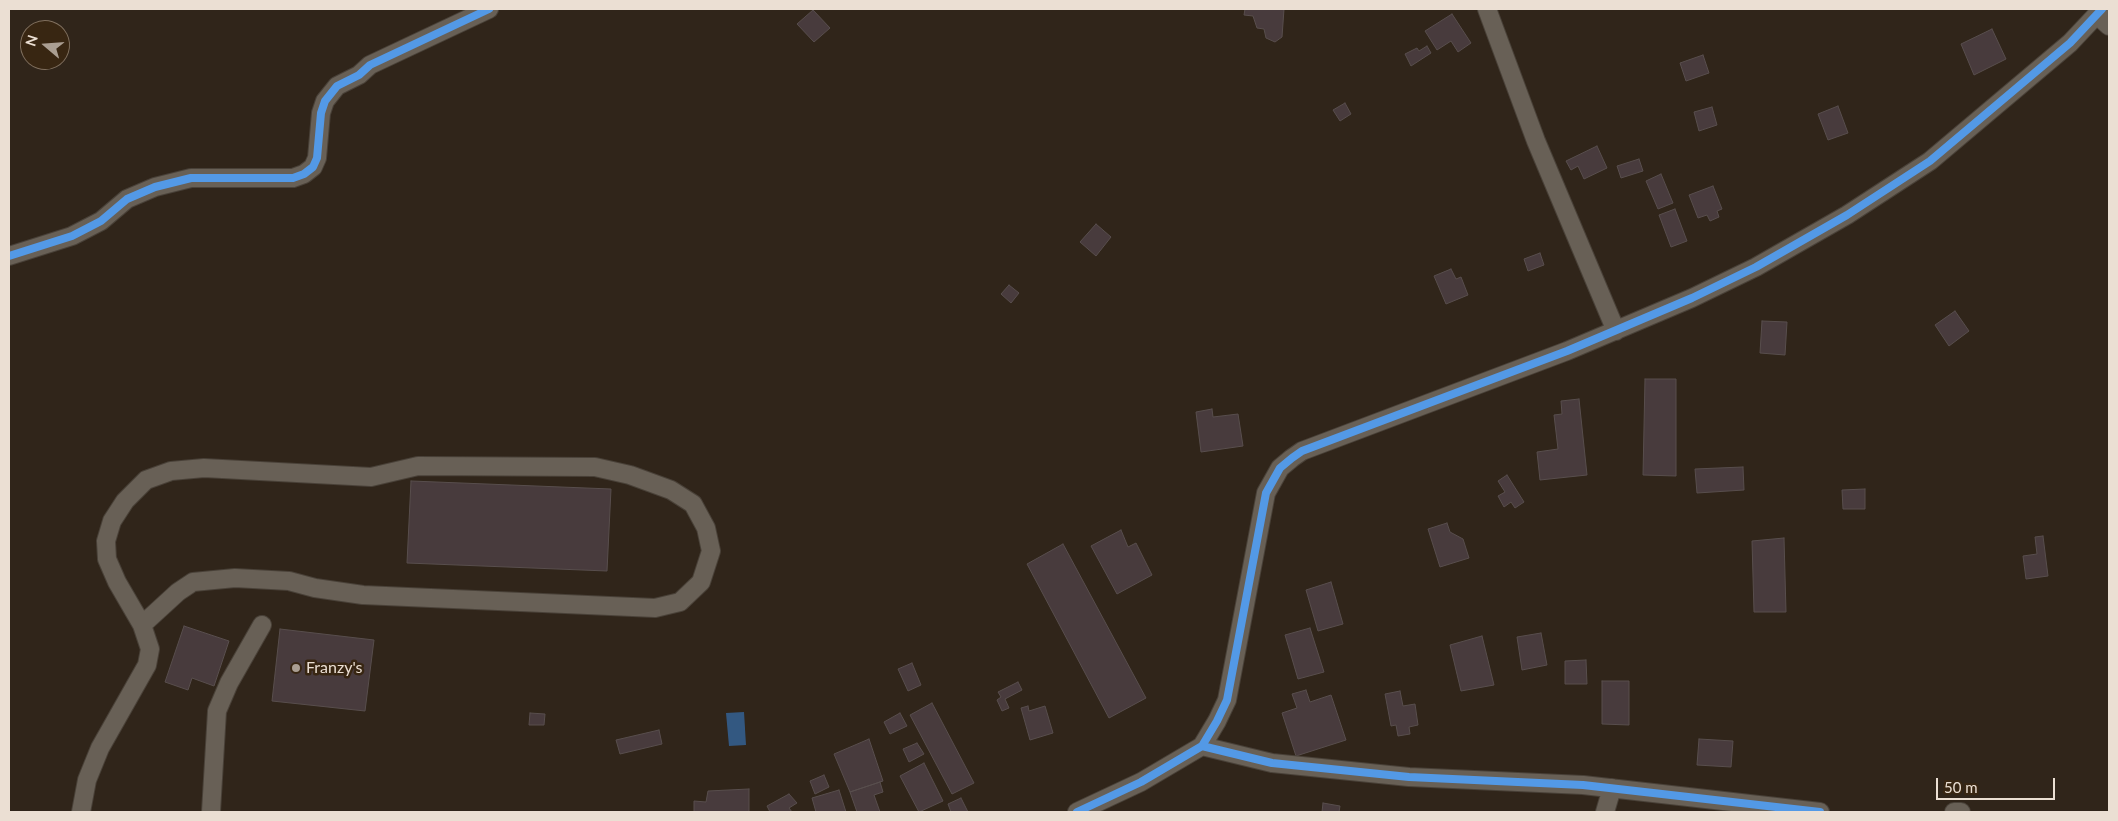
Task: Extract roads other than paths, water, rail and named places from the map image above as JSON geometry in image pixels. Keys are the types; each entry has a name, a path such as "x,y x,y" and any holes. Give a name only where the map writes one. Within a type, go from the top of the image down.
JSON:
{"street":[{"path":"9,256 72,236 100,221 127,199 155,187 191,178 293,178 304,174 313,167 317,158 321,113 325,101 337,86 359,75 370,66 489,9"},
{"path":"1487,9 1536,141 1616,331"},
{"path":"1076,812 1141,782 1202,746 1218,721 1226,700 1266,493 1280,468 1302,452 1616,331 1692,298 1756,267 1846,215 1930,161 2103,17"},
{"path":"81,812 87,780 100,748 146,665 150,649 142,625 116,582 107,559 106,541 112,521 125,501 146,480 171,471 204,468 371,477 418,466 595,467 630,475 671,490 693,504 706,528 711,551 701,582 680,602 655,608 363,595 315,588 289,581 235,578 193,582 178,592 142,625"},
{"path":"211,812 216,711 228,683 262,625"},
{"path":"1202,746 1272,763 1399,776 1612,788 1740,807 1820,812"},
{"path":"1605,812 1612,788"},
{"path":"1954,812 1961,812"}],"water":[{"path":"744,712 746,745 729,746 726,713"}],"place":[{"name":"Franzy's","path":"296,668"}]}
